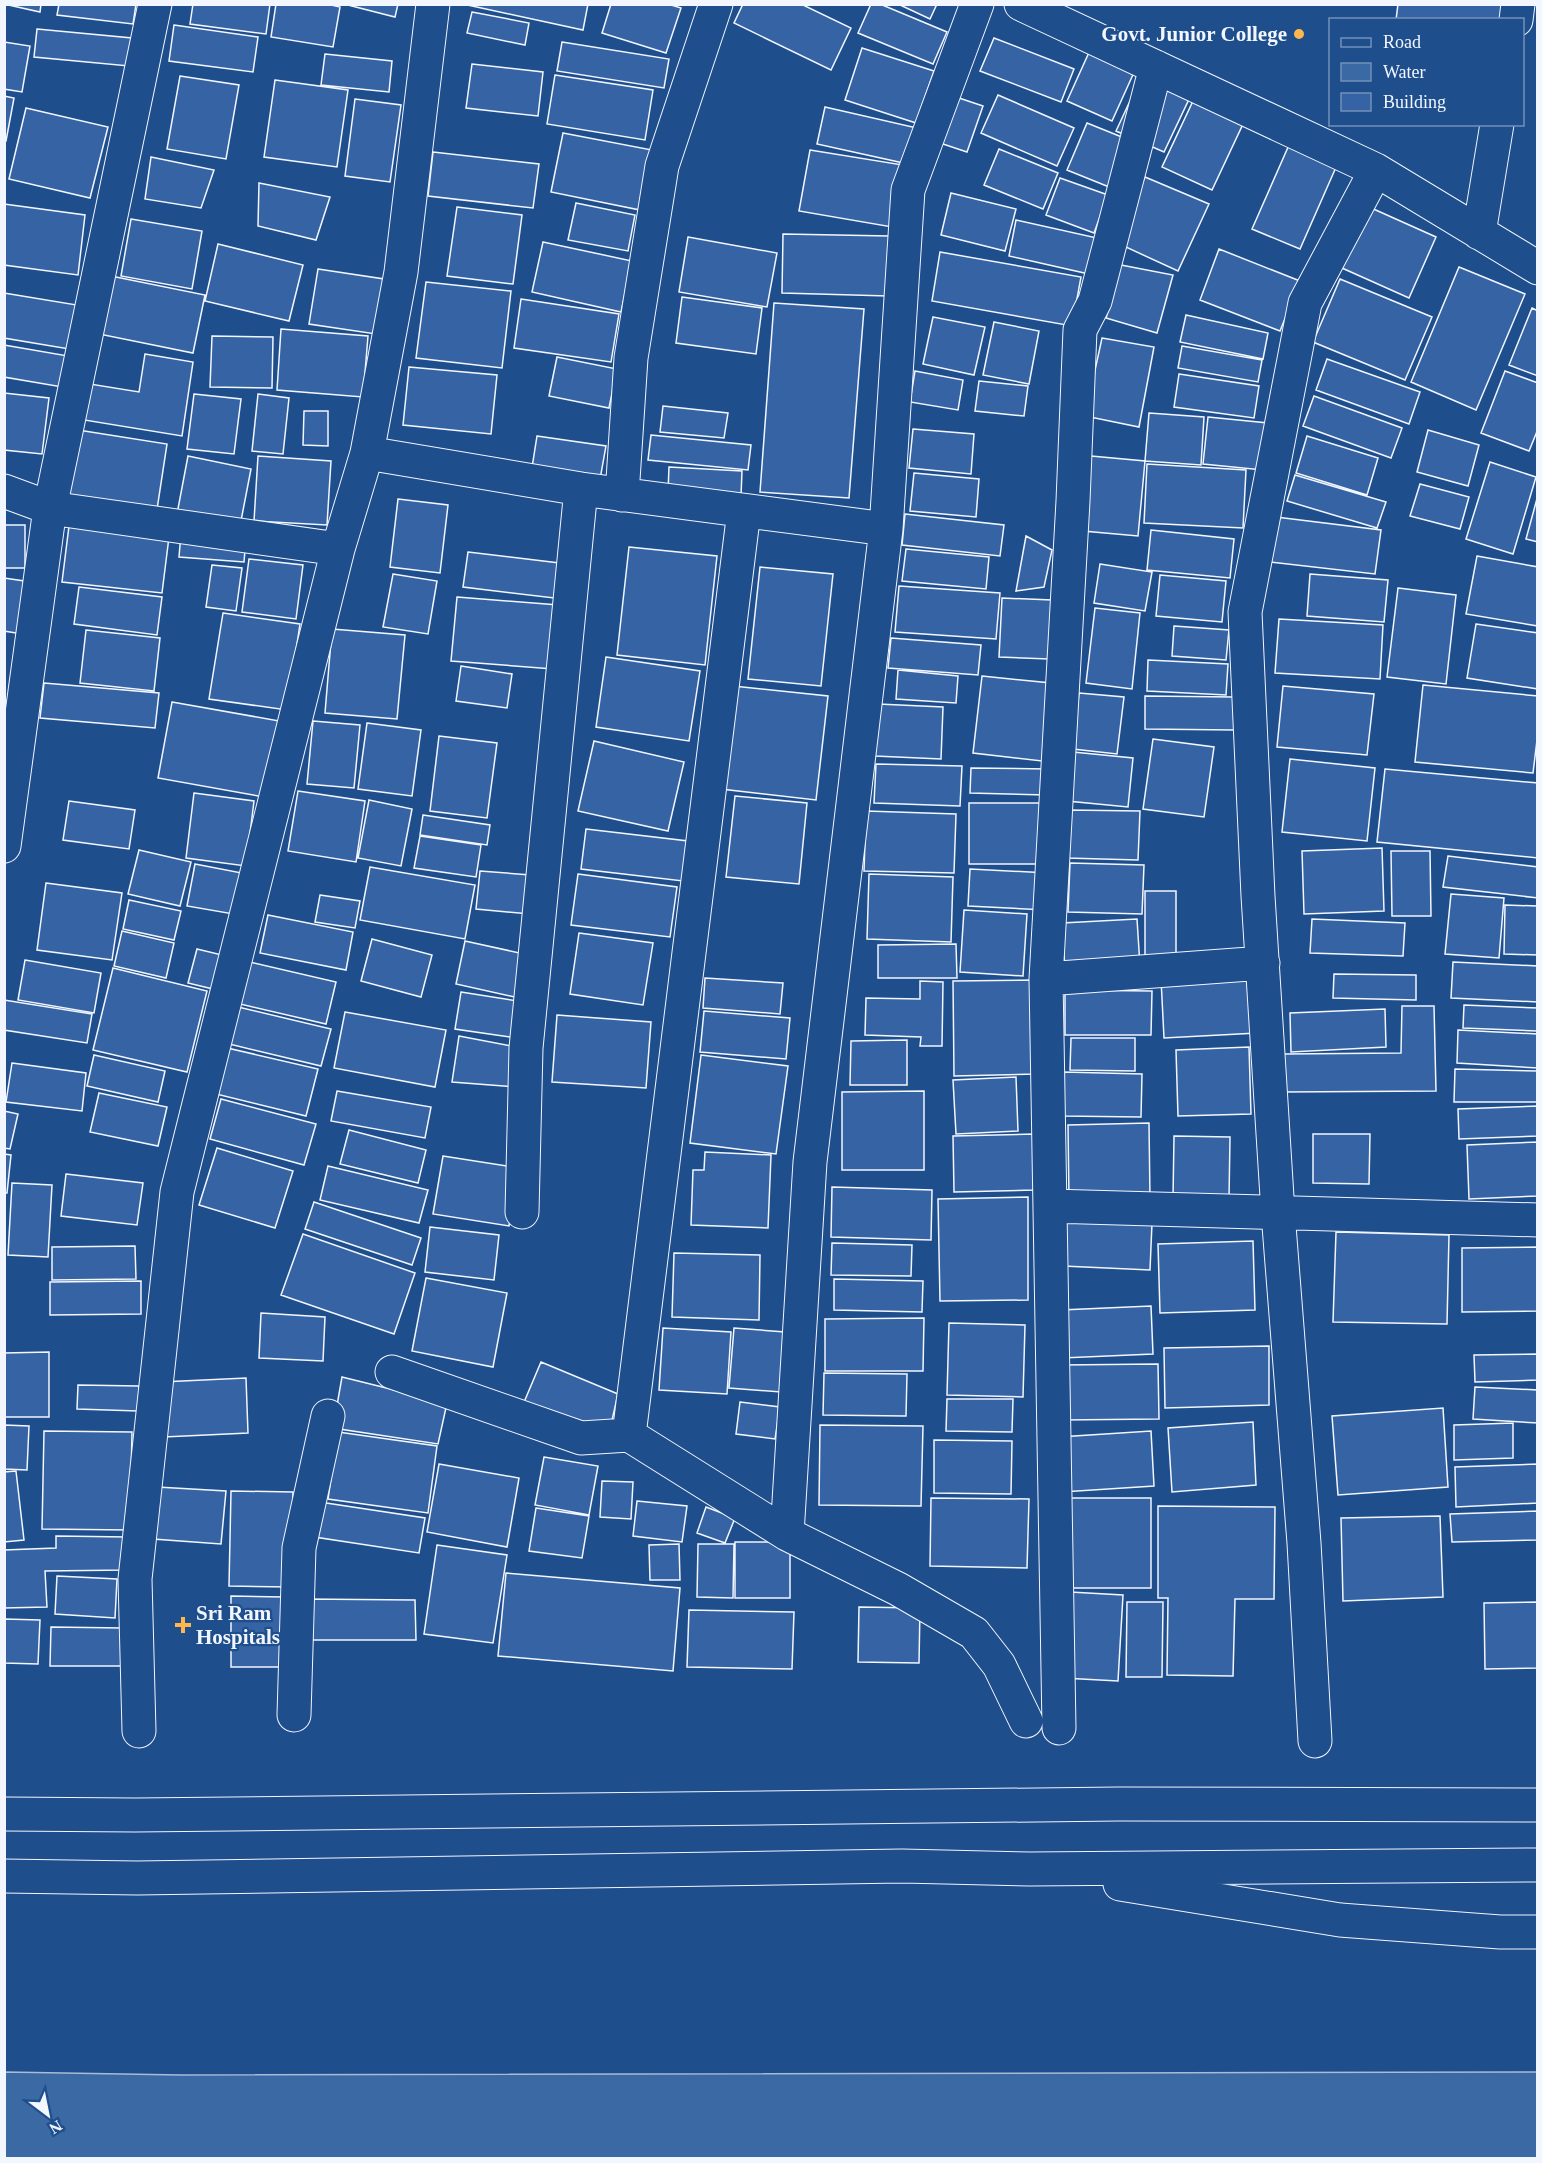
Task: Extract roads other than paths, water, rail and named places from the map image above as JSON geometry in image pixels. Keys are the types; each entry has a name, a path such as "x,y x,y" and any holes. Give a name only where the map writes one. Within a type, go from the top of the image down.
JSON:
{"main road":[{"path":"4,846 50,508 155,4"},
{"path":"139,1731 135,1579 177,1192 338,549 368,453 401,272 433,4"},
{"path":"622,495 631,358 662,166 716,4"},
{"path":"787,1534 810,1162 886,529 908,190 977,4"},
{"path":"1021,4 1376,170 1538,268"},
{"path":"1059,1728 1046,978 1073,501 1080,330 1095,301 1156,67"},
{"path":"1479,233 1497,126"},
{"path":"1316,1741 1304,1543 1278,1213 1245,612 1305,303 1376,170"},
{"path":"368,453 581,489 886,529"},
{"path":"522,1212 526,1048 581,489"},
{"path":"4,492 50,508 338,549"},
{"path":"629,1434 744,511"},
{"path":"1046,978 1263,963"},
{"path":"1050,1206 1538,1220"},
{"path":"392,1372 581,1438 629,1434 787,1534 898,1589 974,1633 999,1665 1026,1721"},
{"path":"294,1715 299,1548 328,1416"},
{"path":"4,1814 146,1815 1118,1804 1538,1805"},
{"path":"4,1876 137,1878 902,1866 1030,1869 1538,1865"},
{"path":"1030,1869 1340,1920 1500,1932 1538,1932"}],"water":[{"path":"5,2072 181,2075 1537,2072 1537,2158 5,2158"}],"place":[{"name":"Govt. Junior College","path":"1299,34"},
{"name":"Sri Ram Hospitals","path":"183,1625"}]}
